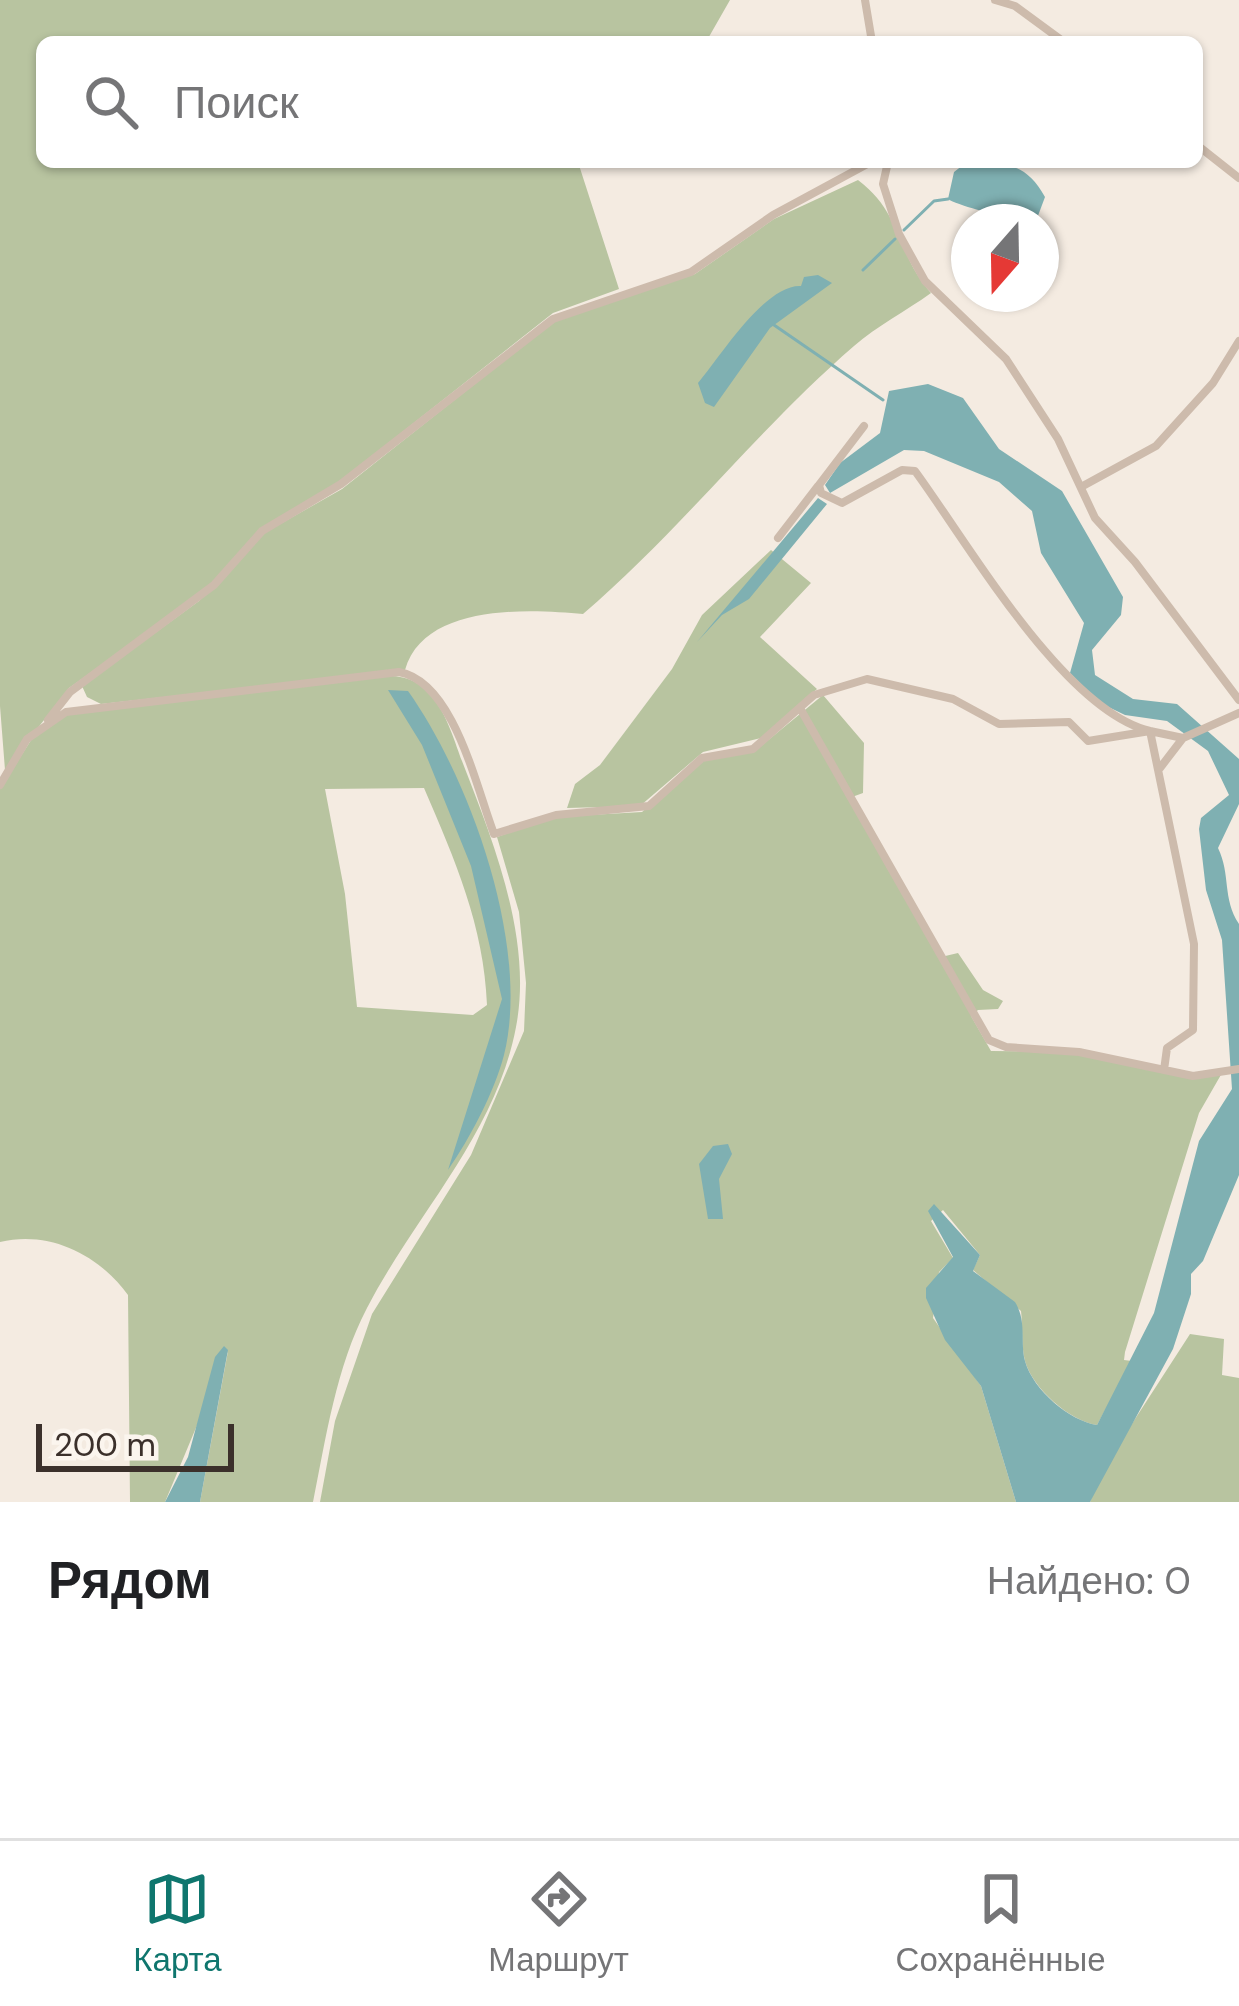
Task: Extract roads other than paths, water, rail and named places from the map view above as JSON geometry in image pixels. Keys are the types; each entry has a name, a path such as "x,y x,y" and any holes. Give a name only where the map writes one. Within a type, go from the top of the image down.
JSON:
{"street":[{"path":"865,0 871,36"},
{"path":"995,0 1015,6 1056,36"},
{"path":"1203,150 1239,178"},
{"path":"0,785 27,739 80,683 214,585 262,531 341,484 553,319 691,272 773,215 860,168"},
{"path":"887,168 884,184 899,234 925,281 1006,359 1095,518 1135,562 1239,700"},
{"path":"1080,487 1156,446 1213,383 1239,341"},
{"path":"778,538 864,426"},
{"path":"818,485 831,501 842,503 902,470 915,471 1068,680 1127,725 1183,738"},
{"path":"47,721 93,708 407,674 424,682 444,705 494,834 556,814 649,806 703,758 753,749 814,695 867,679 953,699 999,724 1069,722 1088,741 1150,731"},
{"path":"802,710 980,1032 1006,1047 1079,1052 1193,1076 1239,1069"},
{"path":"1160,768 1183,738 1239,713"},
{"path":"1150,731 1194,944 1193,1030 1167,1048 1164,1070"}],"water":[{"path":"959,168 1016,168 1030,177 1045,197 1042,204 960,204 948,199"},
{"path":"818,275 832,283 770,328 714,407 705,403 698,383 744,324 773,297 801,286 804,277"},
{"path":"928,384 963,398 999,449 1062,491 1123,597 1121,615 1092,650 1095,675 1133,699 1177,704 1239,759 1239,804 1218,848 1230,905 1239,924 1239,1175 1203,1261 1191,1274 1191,1294 1173,1349 1090,1502 1016,1502 981,1386 945,1340 926,1298 926,1288 953,1257 928,1211 934,1204 980,1255 973,1271 1015,1302 1025,1361 1036,1383 1064,1411 1097,1425 1154,1313 1199,1141 1232,1089 1222,940 1206,890 1199,829 1201,818 1229,795 1208,751 1167,721 1125,715 1098,702 1070,673 1084,623 1041,553 1032,511 999,482 924,451 904,450 830,493 825,485 840,463 880,433 889,391"},
{"path":"818,498 827,504 749,599 722,615 697,642"},
{"path":"388,690 408,691 453,769 489,865 509,965 510,1012 504,1055 480,1115 448,1170 502,999 471,866 422,745"},
{"path":"728,1144 732,1154 719,1179 723,1219 708,1219 699,1164 713,1146"},
{"path":"224,1346 228,1350 200,1502 165,1502 188,1457 215,1357"}],"waterway":[{"path":"904,230 934,201 948,199"},
{"path":"863,270 895,239"},
{"path":"774,325 883,400"}]}
